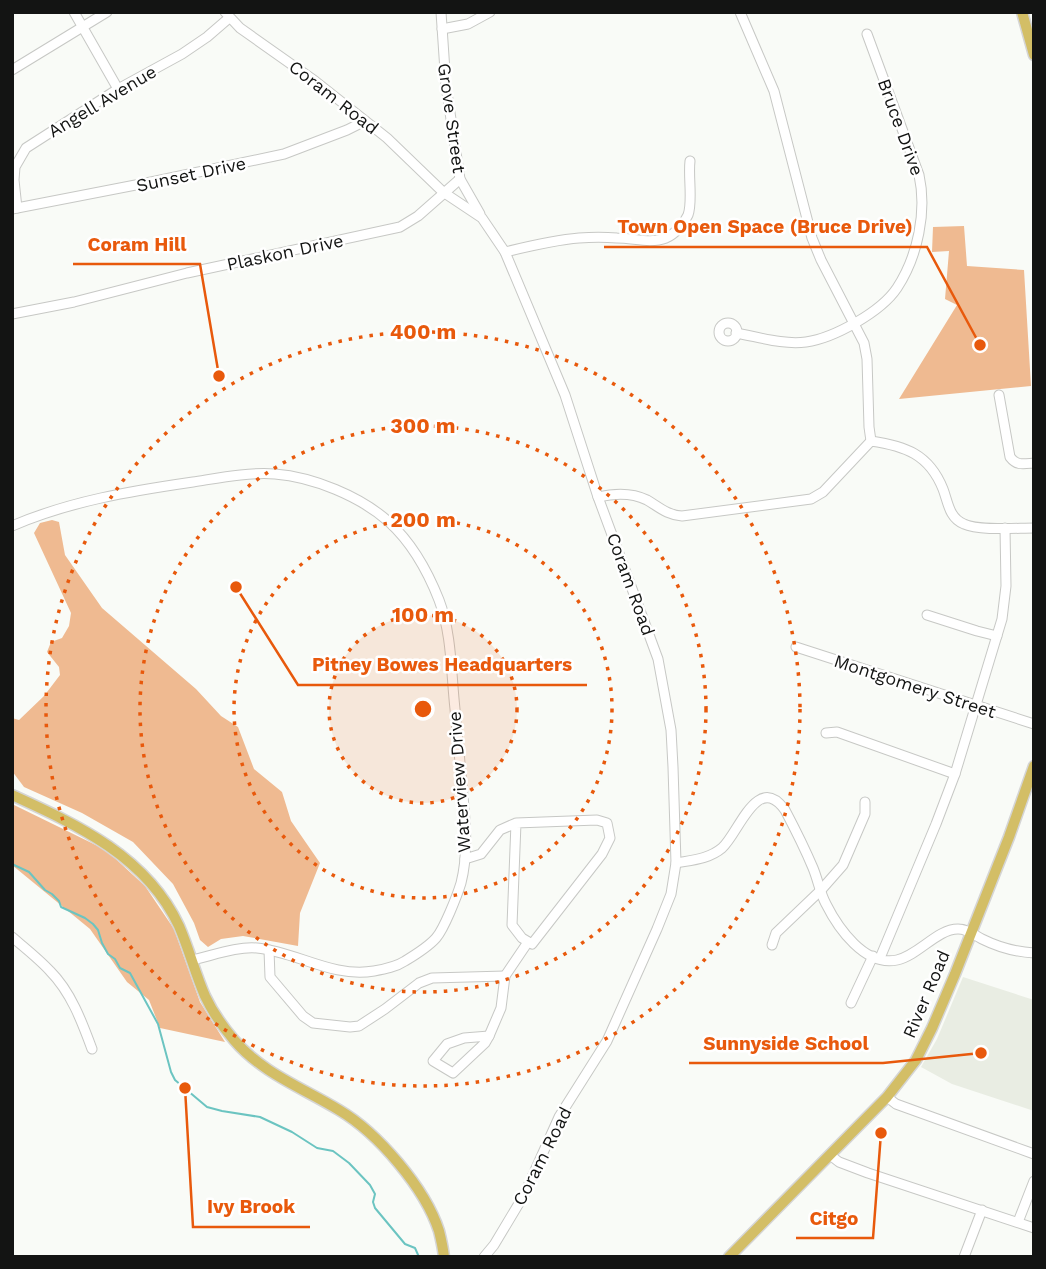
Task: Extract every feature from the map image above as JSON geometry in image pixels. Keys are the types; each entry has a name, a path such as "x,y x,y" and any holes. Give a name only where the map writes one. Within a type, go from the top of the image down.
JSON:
{"main road":[{"path":"1022,12 1034,55"},
{"name":"River Road","path":"729,1257 887,1097 903,1078 923,1046 1030,791 1034,766"},
{"path":"12,795 99,838 135,865 165,900 178,925 206,997 235,1041 271,1072 341,1110 368,1130 387,1149 409,1176 428,1207 438,1229 444,1257"}],"street":[{"path":"74,12 118,89"},
{"path":"12,70 107,12"},
{"name":"Grove Street","path":"442,12 446,86 460,179 482,218"},
{"path":"442,29 468,24 490,12"},
{"path":"740,12 774,91 812,238 864,343 871,440"},
{"name":"Angell Avenue","path":"15,208 15,167 26,148 118,89 182,54 207,37 227,15"},
{"name":"Coram Road","path":"227,15 240,28 315,80 387,138 443,192 482,218 505,252 565,395 598,496 658,659 664,684 671,730 676,863 671,894 607,1041 559,1117 524,1195 484,1257"},
{"name":"Bruce Drive","path":"736,333 786,342 803,342 827,336 854,324 881,305 896,291 905,274 915,249 923,193 919,174 867,34"},
{"name":"Sunset Drive","path":"15,208 284,154 365,121"},
{"path":"505,252 580,238 618,237 650,241 667,237 681,226 689,212 690,161"},
{"name":"Plaskon Drive","path":"12,313 74,302 187,273 401,227 418,216 460,179"},
{"path":"999,395 1010,457 1020,465 1034,463"},
{"path":"598,496 620,493 630,495 645,499 666,513 681,516 811,499 823,492 871,440"},
{"path":"871,440 904,448 922,458 934,471 950,512 965,525 1034,528"},
{"name":"Waterview Drive","path":"12,526 68,505 107,497 252,474 297,478 326,485 360,502 390,522 418,556 440,603 445,626 465,816 465,859 461,883 453,905 436,937 403,963 385,969 351,972 335,970 253,947 192,960"},
{"path":"851,1003 876,957 936,824 954,774 1005,605 1005,528"},
{"path":"927,615 997,636"},
{"name":"Montgomery Street","path":"796,647 1034,724"},
{"path":"826,733 837,732 954,774"},
{"path":"676,863 698,860 714,854 727,843 752,804 761,799 773,799 786,810 813,869 824,901 841,929 866,954 892,961 905,958 954,928 966,930 996,944 1034,953"},
{"path":"772,945 776,933 843,865 865,814 865,803"},
{"path":"465,859 481,854 500,830 516,823 597,820 607,823 610,838 602,854 532,944 522,938 512,925 516,823"},
{"path":"12,937 58,980 82,1022 92,1049"},
{"path":"489,1036 464,1038 447,1044 433,1061 453,1073 485,1043 489,1036 501,1008 505,976 528,942"},
{"path":"269,950 270,977 303,1016 313,1023 359,1026 419,983 432,978 505,976"},
{"path":"887,1097 896,1104 1034,1154"},
{"path":"830,1155 839,1162 868,1173 1034,1228"},
{"path":"1018,1222 1034,1181"},
{"path":"964,1257 982,1210"}],"shaded area":[{"path":"964,226 967,266 1024,270 1031,386 899,399 957,305 945,299 949,251 932,252 933,227"},
{"path":"52,520 59,522 65,555 102,608 196,689 221,716 238,727 254,769 282,792 291,821 320,863 300,913 298,946 243,936 221,939 208,947 200,940 173,884 133,842 82,813 24,787 12,771 12,718 19,720 44,696 60,675 59,667 47,652 51,642 62,638 69,626 71,613 34,533 40,523"},
{"path":"12,804 106,850 145,886 174,929 200,1002 225,1042 160,1028 149,1000 127,982 90,929 12,865"},
{"path":"963,977 1034,1000 1034,1111 952,1084 921,1067 937,1039"}],"waterway":[{"path":"12,864 29,872 59,901 61,907 85,918 98,930 108,954 120,968 130,973 158,1024 175,1080 207,1107 260,1117 292,1132 317,1148 333,1151 370,1185 375,1194 375,1208 405,1244 415,1248 419,1257"}],"place":[{"name":"Town Open Space (Bruce Drive)","path":"980,345"},
{"name":"Coram Hill","path":"219,376"},
{"name":"Pitney Bowes Headquarters","path":"236,587"},
{"name":"Sunnyside School","path":"981,1053"},
{"name":"Ivy Brook","path":"185,1088"},
{"name":"Citgo","path":"881,1133"}]}
